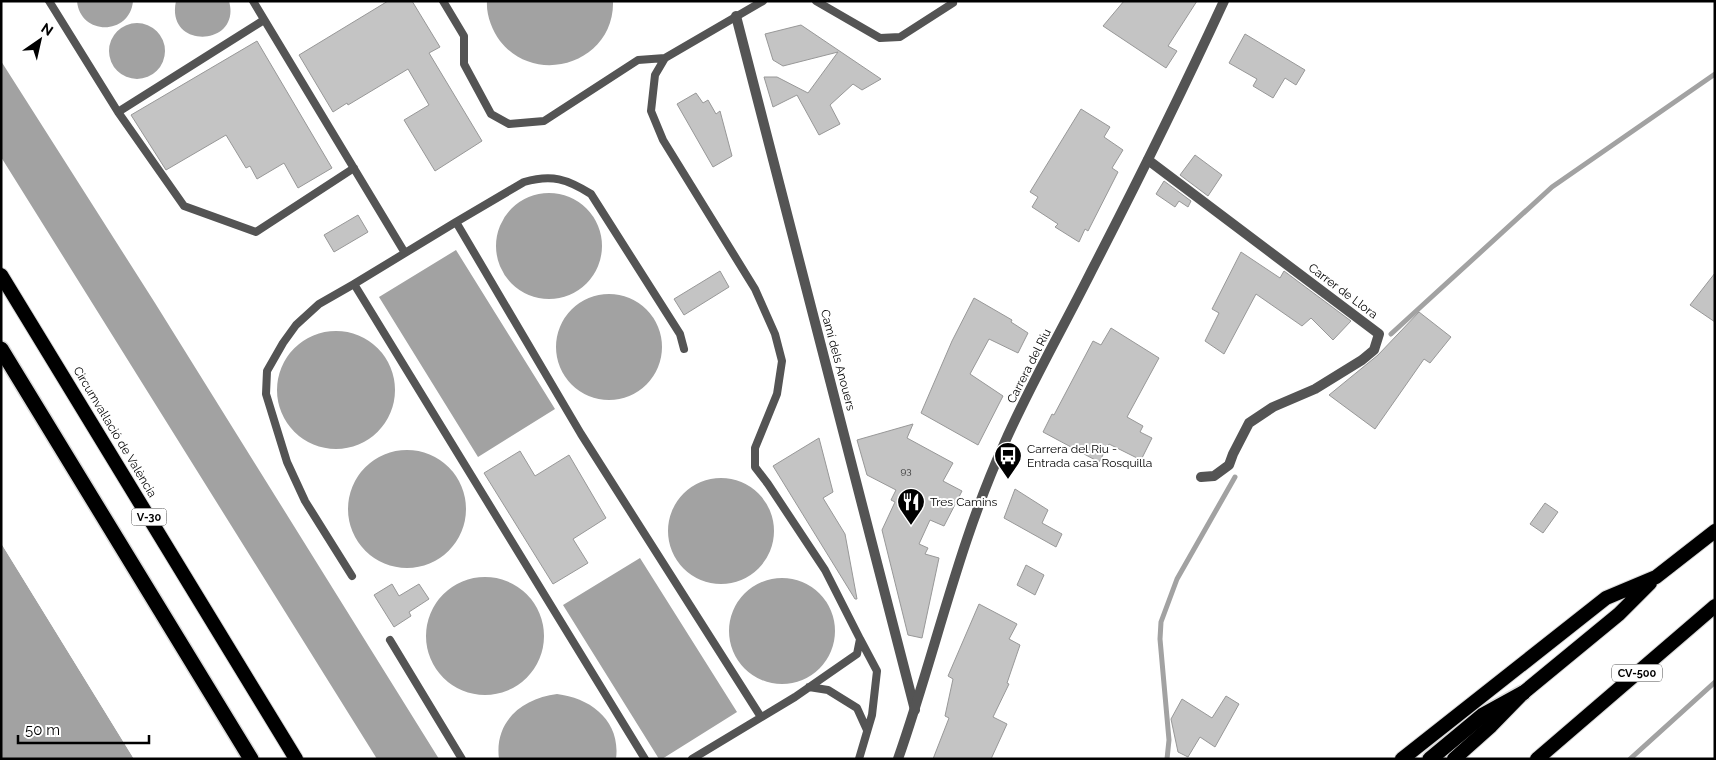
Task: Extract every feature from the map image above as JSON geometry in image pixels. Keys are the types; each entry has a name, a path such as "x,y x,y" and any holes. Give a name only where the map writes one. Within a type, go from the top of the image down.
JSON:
{"highway":[{"name":"Circumval·lació de València","path":"1,275 296,759"},
{"path":"1,349 251,759"},
{"path":"1454,759 1523,693 1618,614 1656,578 1715,532"},
{"path":"1402,759 1606,598 1656,578"},
{"name":"CV-500","path":"1537,759 1715,606"},
{"path":"1430,759 1482,715 1523,693"},
{"path":"1541,759 1559,739"}],"street":[{"name":"Carrera del Riu","path":"898,759 915,710 958,566 982,497 1004,444 1148,160 1224,1"},
{"name":"Camí dels Anouers","path":"736,16 915,710"},
{"name":"Carrer de Llora","path":"1148,160 1379,334 1374,350 1362,360 1316,388 1273,407 1249,423 1229,466 1214,476 1201,477"}],"lane":[{"path":"49,1 118,112 184,206 256,232 354,168"},
{"path":"253,1 405,253"},
{"path":"443,1 464,36 464,64 491,114 509,124 544,120 638,60 665,58 763,1"},
{"path":"816,1 880,38 900,37 954,3"},
{"path":"118,112 264,20"},
{"path":"665,58 655,75 651,111 663,140 755,289 776,334 782,361 777,394 755,448 755,467 825,570 877,671 872,714 859,759"},
{"path":"352,576 304,501 287,462 266,394 267,371 283,343 296,325 319,304 524,182 556,178 576,185 591,194 680,334 684,349"},
{"path":"456,222 581,434 762,717"},
{"path":"354,284 645,759"},
{"path":"692,759 762,717 857,654 860,639"},
{"path":"390,640 462,759"},
{"path":"809,687 828,690 857,708 867,730"}],"shaded area":[{"path":"77,1 133,1 130,12 123,21 115,26 105,27 95,26 87,21 80,12"},
{"path":"176,1 229,1 230,16 225,27 215,34 203,37 191,35 181,28 176,17"},
{"path":"487,1 613,1 610,22 601,40 588,53 571,62 553,65 534,63 516,55 500,41 490,22 487,12"},
{"path":"137,23 148,25 157,31 163,40 165,51 163,62 157,71 148,77 137,79 126,77 117,71 111,62 109,51 111,40 117,31 126,25"},
{"path":"1,61 155,303 439,759 377,759 1,157"},
{"path":"549,193 569,197 586,209 598,226 602,246 598,266 586,283 569,295 549,299 529,295 512,283 500,266 496,246 500,226 512,209 529,197"},
{"path":"456,250 555,409 478,457 379,297"},
{"path":"609,294 629,298 646,310 658,327 662,347 658,367 646,384 629,396 609,400 589,396 572,384 560,367 556,347 560,327 572,310 589,298"},
{"path":"336,331 359,335 378,348 391,367 395,390 391,413 378,432 359,445 336,449 313,445 294,432 281,413 277,390 281,367 294,348 313,335"},
{"path":"407,450 430,454 449,467 462,486 466,509 462,532 449,551 430,564 407,568 384,564 365,551 352,532 348,509 352,486 365,467 384,454"},
{"path":"721,478 741,482 758,494 770,511 774,531 770,551 758,568 741,580 721,584 701,580 684,568 672,551 668,531 672,511 684,494 701,482"},
{"path":"1,543 134,759 1,759"},
{"path":"640,558 737,712 662,759 659,759 563,605"},
{"path":"485,577 508,581 527,594 540,613 544,636 540,659 527,678 508,691 485,695 462,691 443,678 430,659 426,636 430,613 443,594 462,581"},
{"path":"782,578 802,582 819,594 831,611 835,631 831,651 819,668 802,680 782,684 762,680 745,668 733,651 729,631 733,611 745,594 762,582"},
{"path":"557,694 581,700 601,714 614,733 616,759 499,759 501,733 513,714 533,700"}],"pier":[{"path":"1,540 136,759 134,759 1,543"}],"building":[{"path":"388,1 412,1 440,47 429,53 482,141 435,171 404,120 429,105 408,69 333,112 299,55"},
{"path":"1124,1 1197,1 1168,46 1177,51 1166,68 1103,26"},
{"path":"801,25 881,79 862,90 853,84 830,105 840,124 819,135 797,95 773,107 764,77 777,77 808,93 838,52 783,66 773,60 765,34"},
{"path":"1245,34 1305,70 1296,85 1285,78 1273,98 1253,86 1257,79 1229,63"},
{"path":"257,41 332,168 298,188 284,163 257,179 250,166 246,168 226,135 166,170 131,115"},
{"path":"696,93 703,103 708,100 716,114 720,111 732,156 713,167 677,104"},
{"path":"1081,109 1110,127 1104,137 1123,150 1112,168 1118,172 1088,231 1085,229 1079,242 1055,227 1058,224 1032,207 1038,197 1030,192"},
{"path":"1195,155 1222,175 1208,196 1180,175"},
{"path":"1164,181 1191,201 1188,207 1179,201 1175,207 1156,194"},
{"path":"358,215 368,232 334,252 324,235"},
{"path":"1241,252 1280,278 1284,271 1351,321 1333,340 1311,318 1302,326 1256,294 1224,354 1205,341 1219,313 1212,309"},
{"path":"720,271 729,287 684,315 674,299"},
{"path":"1715,273 1715,322 1690,305"},
{"path":"974,298 1012,320 1011,322 1028,333 1018,353 989,339 970,374 1003,396 978,445 921,413 952,341"},
{"path":"1419,312 1451,337 1430,363 1424,359 1375,429 1329,395 1378,355"},
{"path":"1111,328 1159,358 1127,417 1143,426 1140,432 1152,438 1141,460 1109,444 1099,462 1043,432 1093,341 1101,345"},
{"path":"913,424 907,438 953,463 943,481 962,491 944,526 930,520 919,544 928,548 925,554 939,558 922,638 908,635 882,530 895,502 891,500 896,490 867,475 857,440"},
{"path":"819,438 833,492 823,498 845,534 857,599 855,599 773,466"},
{"path":"520,451 535,476 569,455 606,518 573,539 588,563 553,584 484,473"},
{"path":"1015,489 1048,510 1042,523 1062,534 1056,547 1004,518"},
{"path":"1545,503 1558,512 1543,533 1530,524"},
{"path":"1026,565 1044,575 1035,595 1017,585"},
{"path":"392,584 399,596 419,584 429,599 409,612 411,616 394,627 374,595"},
{"path":"979,604 1017,624 1009,639 1020,645 1007,683 1009,684 993,717 1007,724 991,759 933,759 949,718 945,716 953,679 948,676"},
{"path":"1226,696 1239,704 1215,747 1200,737 1188,757 1178,752 1171,719 1182,699 1212,718"}],"waterway":[{"path":"1391,334 1552,187 1715,74"},
{"path":"1167,759 1169,740 1160,639 1161,622 1177,579 1235,477"},
{"path":"1630,759 1715,682"}],"place":[{"name":"Carrera del Riu - Entrada casa Rosquilla","path":"1008,480"},
{"name":"Tres Camins","path":"911,526"}]}
